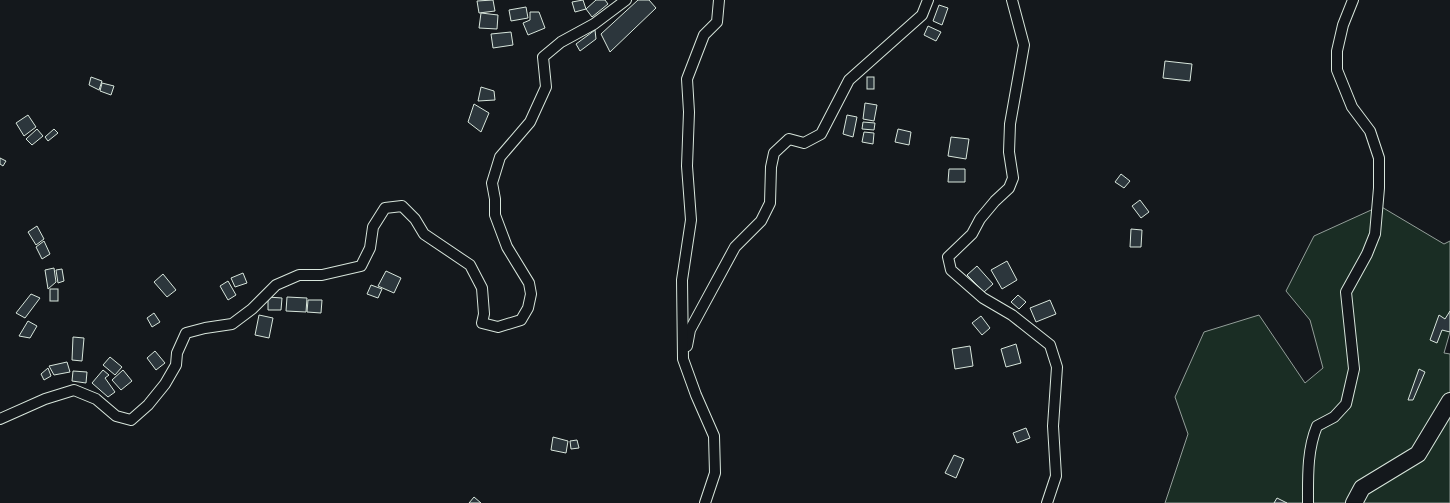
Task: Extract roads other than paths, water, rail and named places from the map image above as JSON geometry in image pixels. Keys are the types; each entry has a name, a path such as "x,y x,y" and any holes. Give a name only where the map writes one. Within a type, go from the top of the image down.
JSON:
{"main road":[{"path":"1354,503 1362,488 1418,454 1450,401"}],"street":[{"path":"0,419 45,399 74,390 96,399 116,416 131,420 148,405 165,384 176,365 177,353 186,333 205,328 232,324 252,309 276,286 298,275 322,275 361,266 370,248 373,227 384,208 402,206 415,219 424,234 470,265 482,288 484,314 482,323 498,327 521,320 528,308 531,294 529,283 506,246 495,215 495,199 492,183 500,157 530,122 546,87 543,57 561,42 594,24 626,0"},
{"path":"705,503 715,473 714,436 696,395 683,359 682,280 691,220 687,166 689,112 687,78 704,35 717,22 718,0"},
{"path":"683,359 690,330 735,247 761,221 770,203 771,167 774,153 789,139 804,143 821,134 849,80 922,15 928,0"},
{"path":"1012,0 1024,45 1010,124 1009,152 1013,178 1009,188 995,201 980,219 972,234 948,256 951,270 983,298 1012,315 1050,345 1057,367 1053,426 1056,476 1047,503"},
{"path":"1308,503 1308,467 1312,439 1317,426 1334,417 1346,404 1354,369 1346,292 1367,254 1375,234 1379,188 1379,158 1370,131 1352,107 1337,70 1337,51 1343,25 1352,0"}]}
